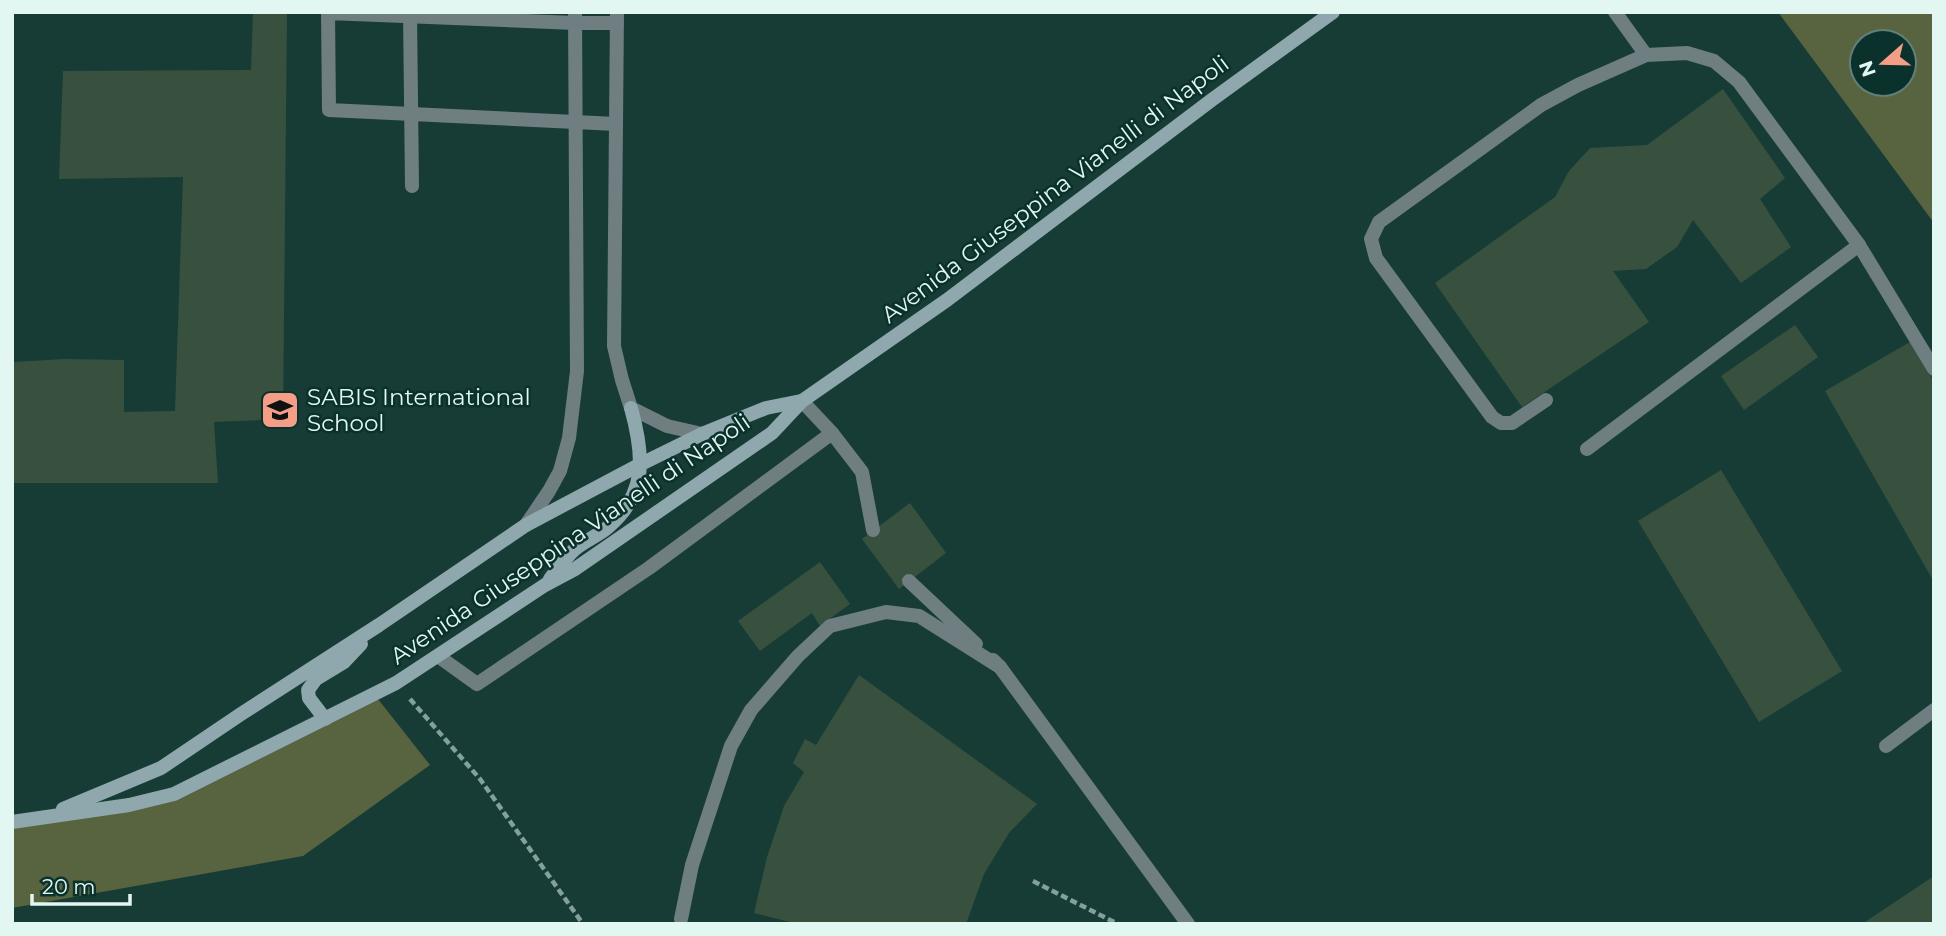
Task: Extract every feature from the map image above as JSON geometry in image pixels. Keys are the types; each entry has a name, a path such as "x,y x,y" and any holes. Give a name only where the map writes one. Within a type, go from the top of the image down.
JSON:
{"main road":[{"name":"Avenida Giuseppina Vianelli di Napoli","path":"12,822 129,805 174,794 396,683 545,585 585,563 772,433 802,401 947,300 1333,12"},
{"name":"Avenida Giuseppina Vianelli di Napoli","path":"42,817 161,768 526,525 702,434 766,408 802,401"},
{"path":"545,585 574,550 608,527 628,506 637,487 641,464 639,435 631,408"},
{"path":"325,719 309,698 308,690 316,679 344,662 379,625"}],"street":[{"path":"1615,12 1646,55"},
{"path":"616,124 329,110 327,13 617,18 614,346 631,408 667,426 702,434"},
{"path":"410,14 412,186"},
{"path":"526,525 560,471 569,438 577,371 575,18"},
{"path":"1546,400 1512,423 1501,423 1492,417 1376,258 1371,239 1378,222 1541,105 1578,85 1646,55 1687,53 1713,61 1739,82 1859,246 1934,369"},
{"path":"1587,449 1859,246"},
{"path":"802,401 832,433 862,472 873,530"},
{"path":"438,656 477,684 649,568 832,433"},
{"path":"909,581 1000,667 1188,924"},
{"path":"681,919 692,866 731,746 751,710 797,656 830,626 886,612 919,616 1000,667"},
{"path":"1886,746 1934,710"}],"path":[{"path":"396,683 480,779 583,924"},
{"path":"1033,881 1118,924"}],"green space":[{"path":"1778,12 1934,12 1934,223"},
{"path":"374,694 430,765 303,856 12,908 12,820 174,794"}],"building":[{"path":"253,12 287,12 283,419 214,422 218,483 12,483 12,362 124,360 124,412 175,411 183,177 59,179 63,71 251,70"},
{"path":"1723,89 1785,178 1760,199 1791,247 1741,283 1693,220 1677,247 1646,269 1613,271 1649,322 1522,407 1435,283 1555,197 1569,171 1590,148 1647,145"},
{"path":"1795,325 1818,357 1744,410 1721,376"},
{"path":"1910,342 1934,382 1934,582 1825,391"},
{"path":"1721,470 1842,671 1759,722 1638,521"},
{"path":"910,503 946,553 899,589 862,539"},
{"path":"820,562 850,604 820,626 812,613 760,651 738,621"},
{"path":"859,675 1037,804 1009,833 984,874 966,924 798,924 754,913 767,857 784,806 804,772 793,763 805,739 816,745"},
{"path":"1934,876 1934,922 1931,924 1862,924"}],"place":[{"name":"SABIS International School","path":"280,410"}]}
